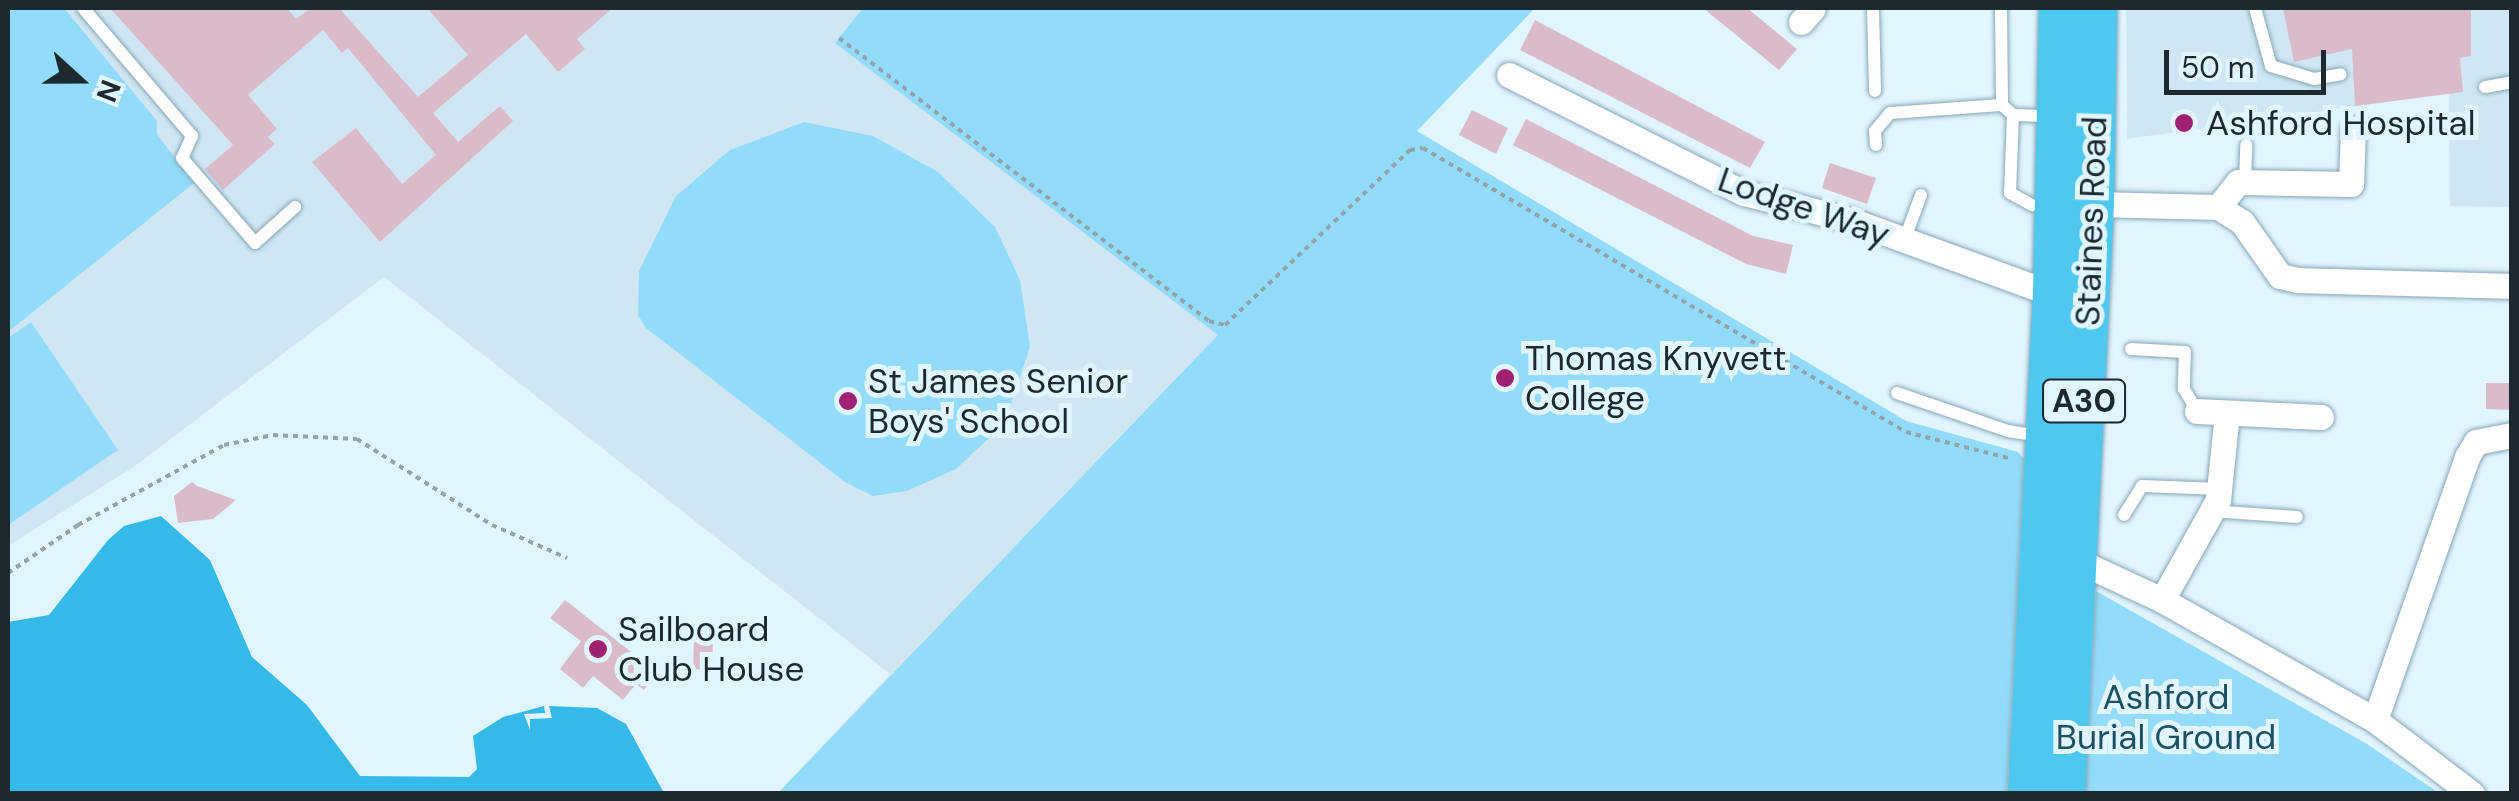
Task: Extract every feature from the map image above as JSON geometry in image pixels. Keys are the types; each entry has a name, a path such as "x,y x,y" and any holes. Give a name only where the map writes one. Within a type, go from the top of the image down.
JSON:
{"highway":[{"name":"Staines Road","path":"2028,794 2032,446 2053,294 2059,8"},
{"name":"Staines Road","path":"2065,794 2094,204 2097,8"}],"street":[{"name":"Lodge Way","path":"1509,75 1744,193 1904,241 2053,294"},
{"path":"2218,207 2245,182 2351,184 2352,129"},
{"path":"2094,204 2218,207 2242,222 2280,276 2512,286"},
{"path":"2197,410 2321,417"},
{"path":"2162,600 2215,500 2227,413"},
{"path":"2375,720 2468,457 2476,442 2512,435"},
{"path":"2076,560 2162,600 2375,720 2472,794"}],"lane":[{"path":"83,8 192,136 182,158 255,244 295,206"},
{"path":"1873,8 1875,91"},
{"path":"2001,8 2002,105"},
{"path":"2255,8 2271,66 2301,77 2341,74"},
{"path":"2485,88 2512,82"},
{"path":"1876,145 1875,131 1890,113 2002,105 2013,115 2057,116"},
{"path":"2013,115 2010,193 2032,205"},
{"path":"2245,182 2246,145"},
{"path":"1904,241 1921,195"},
{"path":"2131,349 2185,352 2184,389 2197,410"},
{"path":"1897,393 2008,431 2032,446"},
{"path":"2124,515 2142,486 2297,516"}],"path":[{"path":"839,38 1208,321 1225,325 1410,150 1423,148 1906,432 2014,460 2032,446"},
{"path":"8,573 78,525 224,445 273,435 357,440 492,525 567,558"}],"shaded area":[{"path":"8,8 1535,8 1417,131 1906,421 2018,452 2024,459 2007,794 778,793 890,674 384,277 135,466 8,546"},
{"name":"Ashford Hospital","path":"2126,8 2511,8 2511,207 2450,206 2449,93 2127,139"},
{"path":"161,516 210,560 252,657 307,705 360,776 469,777 477,769 473,736 503,717 544,706 545,713 524,714 530,730 530,719 552,718 549,706 597,708 626,724 664,793 8,793 8,622 49,615 108,540 124,526"}],"green space":[{"path":"8,8 64,8 157,121 157,134 194,183 8,332"},
{"name":"Thomas Knyvett College","path":"863,8 1535,8 1417,131 1906,421 2018,452 2024,459 2007,793 778,793 1218,335 835,43"},
{"path":"804,122 873,136 938,172 995,227 1020,280 1030,347 1004,424 956,469 907,491 873,496 845,482 646,328 638,315 639,271 676,196 730,150"},
{"path":"31,322 118,450 8,525 8,338"},
{"name":"Ashford Burial Ground","path":"2096,591 2367,744 2439,793 2085,793"}],"building":[{"path":"110,8 287,8 296,19 311,8 339,8 418,97 468,55 427,8 613,8 577,39 585,49 558,72 526,34 433,113 458,142 500,106 513,121 380,242 312,162 356,128 402,184 436,155 348,48 342,53 323,30 248,95 277,129 268,137 275,144 223,190 205,169 233,145"},
{"path":"1703,8 1747,8 1797,49 1779,70"},
{"path":"2283,8 2471,8 2471,56 2460,58 2463,92 2355,106 2352,49 2294,62"},
{"path":"1535,20 1765,142 1750,168 1520,50"},
{"path":"1472,110 1508,128 1496,154 1459,135"},
{"path":"1526,119 1753,236 1793,245 1786,274 1746,264 1513,145"},
{"path":"1830,163 1876,178 1867,204 1822,188"},
{"path":"2486,383 2512,383 2512,410 2486,409"},
{"path":"192,482 236,500 213,519 178,523 174,496"},
{"name":"Sailboard Club House","path":"565,600 649,666 656,675 644,690 636,684 623,700 593,676 583,688 560,669 581,641 550,618"},
{"path":"694,642 713,643 712,670 693,669"}],"place":[{"name":"Ashford Hospital","path":"2184,123"},
{"name":"Thomas Knyvett College","path":"1505,378"},
{"name":"St James Senior Boys' School","path":"848,401"},
{"name":"Sailboard Club House","path":"598,649"}]}
